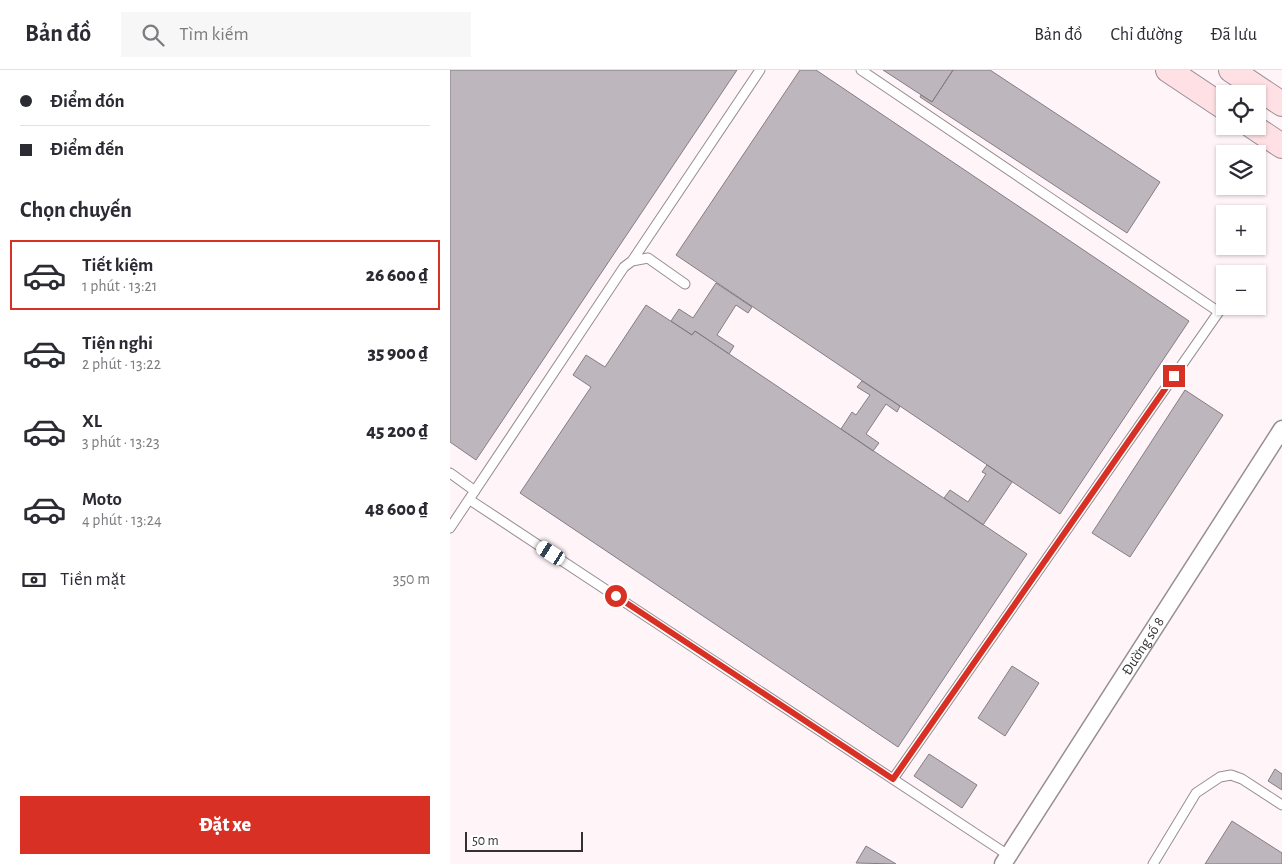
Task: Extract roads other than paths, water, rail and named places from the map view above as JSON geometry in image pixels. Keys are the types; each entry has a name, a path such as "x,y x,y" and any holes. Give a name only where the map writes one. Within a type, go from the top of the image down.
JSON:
{"street":[{"path":"1168,70 1216,102"},
{"path":"1231,70 1282,104"},
{"path":"1266,135 1282,146"},
{"name":"Đường số 8","path":"1005,860 1282,429"}],"lane":[{"path":"450,528 624,267 632,261 760,70"},
{"path":"860,70 1216,310"},
{"path":"632,261 648,258 685,284"},
{"path":"893,779 1217,315"},
{"path":"450,473 476,491"},
{"path":"470,500 893,779 1005,860"},
{"path":"1153,864 1196,793 1220,777 1231,775 1242,779 1282,805"}]}
